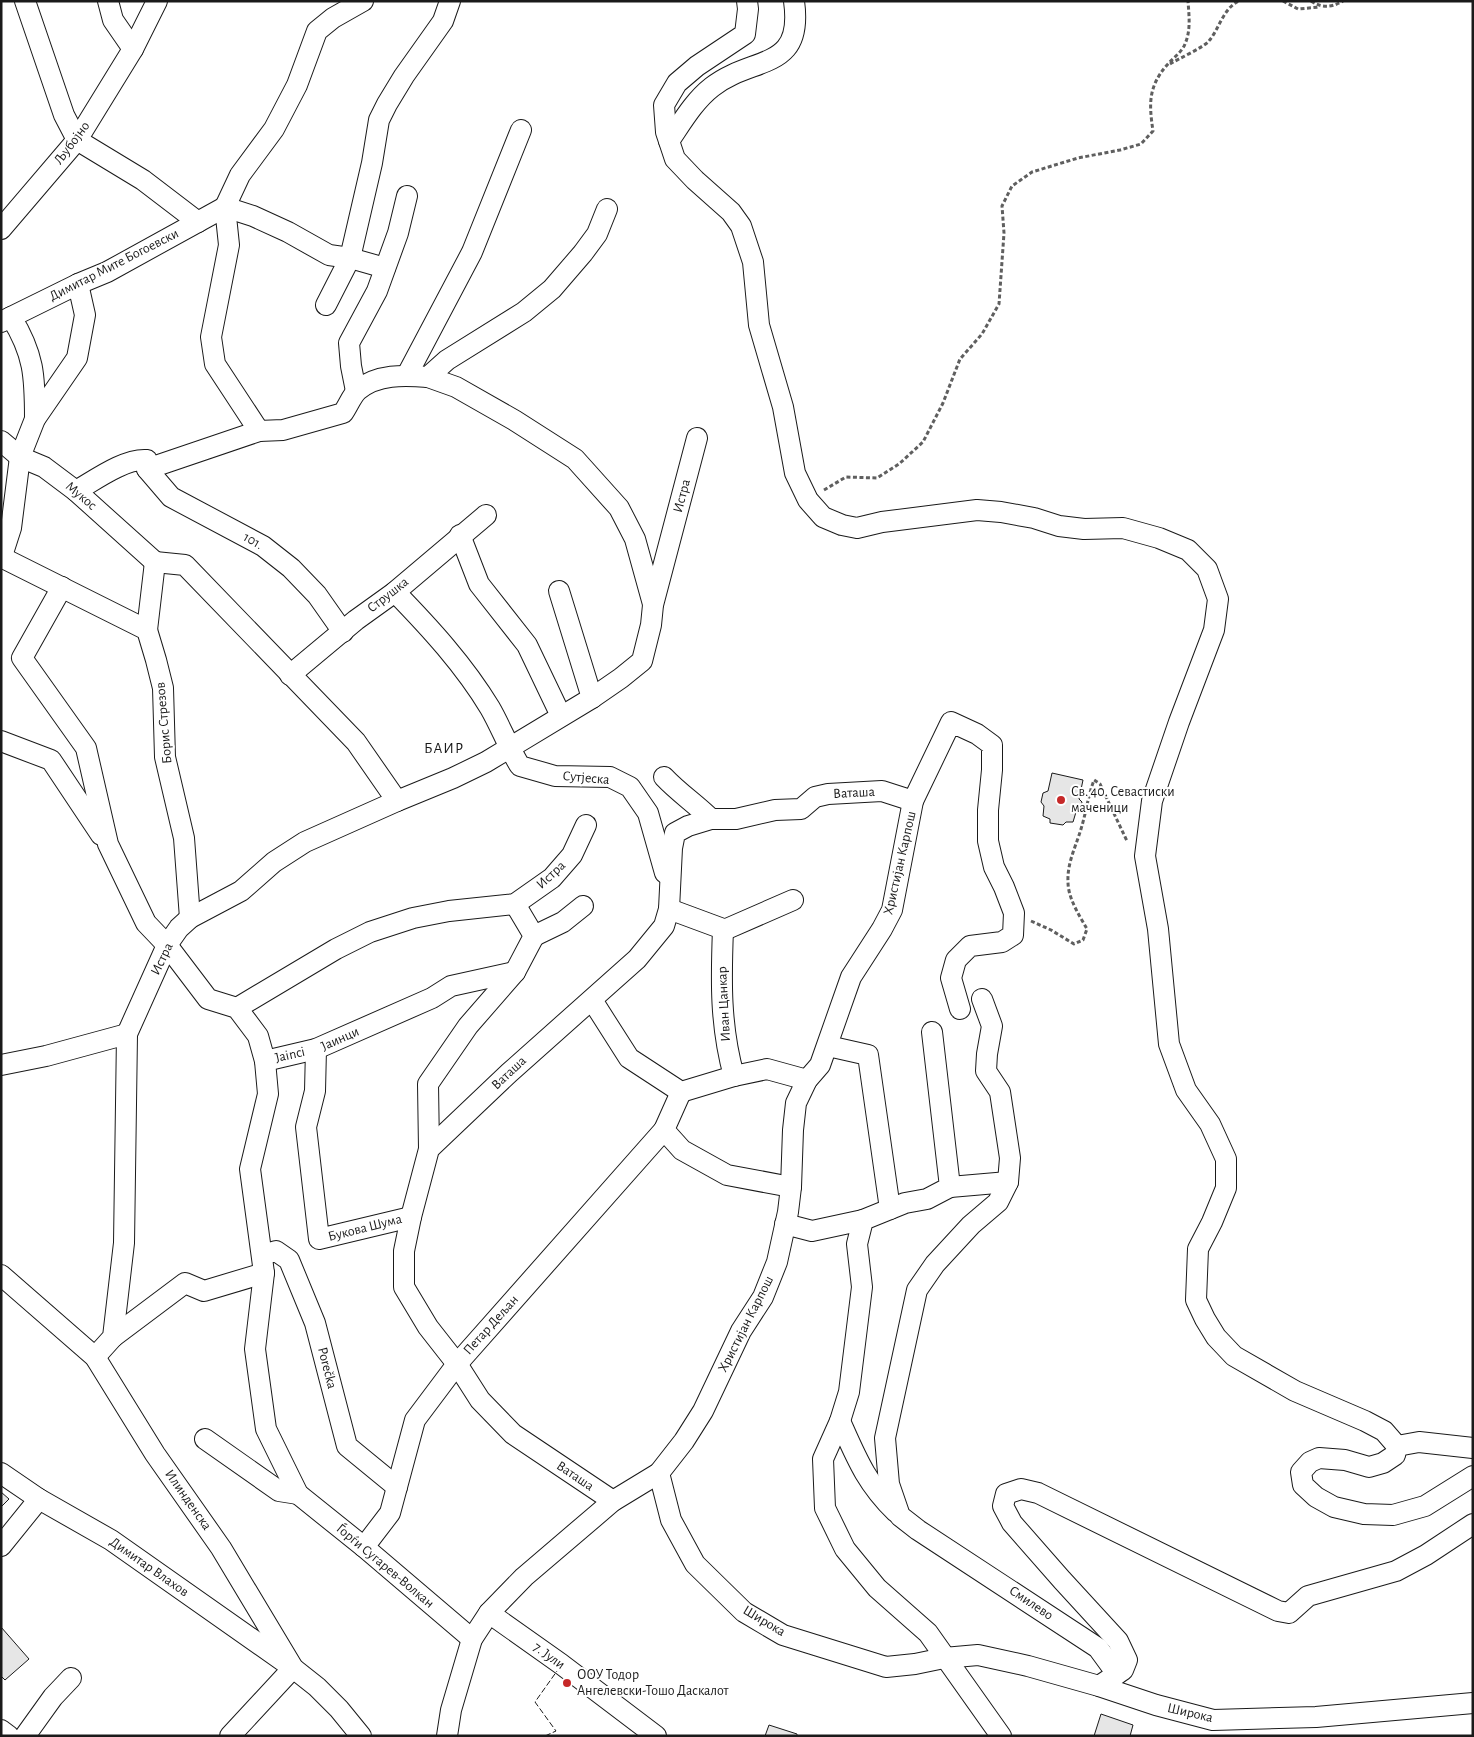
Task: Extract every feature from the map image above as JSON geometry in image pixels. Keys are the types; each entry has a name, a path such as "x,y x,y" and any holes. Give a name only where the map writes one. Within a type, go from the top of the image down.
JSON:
{"street":[{"path":"25,1 64,115 78,140 143,180 198,222"},
{"path":"108,1 113,20 133,48"},
{"name":"Љубојно","path":"1,230 78,140 133,48 157,1"},
{"path":"259,430 215,364 211,337 229,246 225,207 240,175 274,129 297,85 317,31 332,18 363,1"},
{"path":"326,305 350,258 372,163 379,120 404,76 443,21 450,1"},
{"path":"748,1 745,34 677,83 664,105 666,132 675,159 695,180 731,212 741,226 753,262 759,325 783,407 795,474 808,500 823,516 842,525 857,528 899,520 977,510 1034,518 1059,526 1084,529 1123,528 1159,538 1188,550 1206,569 1218,599 1214,630 1179,722 1152,801 1145,856 1158,929 1169,1044 1186,1090 1210,1124 1226,1159 1226,1188 1198,1249 1196,1300 1216,1338 1234,1356 1295,1391 1384,1431 1397,1446"},
{"path":"669,141 691,108 711,87 736,72 772,60 788,48 794,36 796,14 794,1"},
{"path":"407,375 472,252 520,130"},
{"path":"356,391 349,343 377,291 398,233 407,196"},
{"path":"225,207 253,216 288,232 329,255 350,258 385,268"},
{"name":"Димитар Мите Богоевски","path":"6,319 107,272 225,207"},
{"path":"428,376 447,360 524,312 552,289 583,254 608,208"},
{"path":"78,284 85,314 77,358 35,419 20,457 10,528 2,557 147,630 155,562 185,565 356,742 396,800"},
{"path":"6,319 22,334 29,352 35,381 35,419"},
{"path":"76,491 138,459 147,460 147,469 259,430 283,430 343,413 356,391 371,381 407,375 428,376 456,387 514,420 576,459 619,508 635,539 653,604"},
{"name":"Истра","path":"113,1337 124,1243 127,1034 167,945 179,928 190,918 241,890 274,862 305,842 396,800 453,778 486,762 592,698 642,661 651,625 653,604 697,438"},
{"name":"Мукос","path":"1,441 20,457 44,466 76,491 155,562"},
{"name":"101.","path":"147,469 171,497 263,546 291,568 317,595 342,632"},
{"name":"Струшка","path":"290,675 356,620 395,592 460,535 486,515"},
{"path":"460,535 479,584 527,645 561,716"},
{"path":"62,587 22,658 86,748 108,844"},
{"path":"559,591 592,698"},
{"path":"395,592 449,650 490,709 509,748"},
{"name":"Борис Стрезов","path":"147,630 163,688 165,757 184,838 190,918"},
{"name":"Христијан Карпош","path":"447,1736 451,1710 472,1639 489,1613 524,1577 613,1502 659,1472 684,1441 703,1410 741,1331 763,1297 777,1262 785,1224 791,1187 796,1103 807,1080 820,1064 828,1046 851,977 892,910 913,801 951,722 977,734 992,745 988,841 994,867 1014,913"},
{"path":"1,741 50,760 108,844 146,923 167,945 208,999 237,1008 336,948 370,932 414,918 449,911 515,904 534,936"},
{"name":"Сутјеска","path":"509,748 520,766 555,776 610,778 630,787 648,812 669,899"},
{"path":"664,777 677,791 699,806 711,819"},
{"name":"Ваташа","path":"613,1502 514,1434 480,1400 428,1326 404,1287 404,1251 411,1217 430,1149 509,1073 637,959 664,926 669,899 672,848 675,833 688,826 711,819 736,819 775,810 800,809 815,797 828,794 882,791 913,801"},
{"name":"Истра","path":"515,904 552,878 572,855 586,825"},
{"path":"669,899 723,929 722,931 793,900"},
{"path":"430,1149 428,1084 468,1026 515,972 534,936 562,922 583,906"},
{"path":"960,1009 951,978 956,960 970,946 1002,942 1013,935 1014,913"},
{"name":"Иван Цанкар","path":"722,931 721,990 726,1048 734,1076"},
{"name":"Јаинци","path":"319,1239 306,1127 315,1091 316,1049 432,998 452,986 515,972"},
{"path":"900,1516 889,1484 885,1438 917,1290 935,1264 971,1225 998,1202 1008,1182 1010,1158 1000,1092 986,1071 992,1026 982,999"},
{"path":"592,1000 629,1058 681,1092 734,1076 767,1069 807,1080"},
{"name":"Ѓорѓи Сугарев-Волкан","path":"237,1008 258,1036 265,1061 268,1094 250,1169 263,1264 255,1349 266,1429 298,1494 364,1547 472,1639"},
{"path":"932,1032 950,1187"},
{"path":"1,1065 46,1056 127,1034"},
{"path":"828,1046 868,1055 890,1209"},
{"name":"Jainci","path":"265,1061 316,1049"},
{"name":"Петар Дељан","path":"364,1547 390,1512 415,1420 456,1364 664,1130 681,1092"},
{"path":"664,1130 682,1150 727,1174 791,1187"},
{"path":"785,1224 812,1231 863,1220 890,1209 927,1199 950,1187 1008,1182"},
{"name":"Букова Шума","path":"319,1239 411,1217"},
{"path":"863,1220 857,1244 862,1287 856,1339 849,1392 840,1421 823,1459 825,1508 851,1556 877,1588 928,1633 1001,1736"},
{"name":"Porečka","path":"263,1264 276,1251 289,1260 315,1323 347,1446 397,1487"},
{"path":"95,1357 113,1337 184,1283 204,1291 263,1264"},
{"name":"Илинденска","path":"1,1275 95,1357 155,1454 221,1548 293,1668 317,1687 362,1736"},
{"path":"840,1421 862,1471 882,1499 900,1516"},
{"name":"Ѓорѓи Сугарев-Волкан","path":"205,1439 279,1491 298,1494"},
{"path":"1397,1446 1419,1442 1473,1448"},
{"path":"1397,1446 1395,1455 1383,1463 1369,1467 1345,1460 1319,1458 1310,1462 1301,1472 1303,1485 1316,1497 1334,1507 1364,1514 1393,1515 1425,1506 1473,1476"},
{"name":"Широка","path":"659,1472 671,1520 695,1564 744,1612 783,1635 886,1667 978,1655 1028,1666 1100,1686 1156,1705 1213,1720 1316,1716 1473,1703"},
{"name":"Димитар Влахов","path":"1,1473 39,1499 112,1540 293,1668"},
{"path":"1100,1686 1123,1670 1127,1660 1118,1641 1012,1523 1002,1506 1006,1494 1020,1489 1038,1493 1278,1612 1289,1613 1308,1596 1396,1571 1426,1556 1473,1524"},
{"path":"1,1546 39,1499"},
{"name":"Смилево","path":"900,1516 918,1530 1098,1648 1117,1674"},
{"name":"7. Јули","path":"489,1613 561,1664 656,1736"},
{"path":"230,1736 293,1668"},
{"path":"25,1736 53,1697 71,1678"},
{"path":"1,1730 9,1736"}],"path":[{"path":"808,500 846,477 877,478 899,464 923,442 943,403 960,360 982,334 998,304 1004,233 1002,206 1012,186 1032,172 1078,158 1141,144 1153,131 1150,111 1152,89 1165,67 1184,46 1189,31 1188,1"},
{"path":"1165,67 1207,43 1220,21 1235,3 1239,1"},
{"path":"1283,1 1298,9 1336,5 1343,1"},
{"path":"1311,1 1320,7"},
{"path":"1014,913 1051,930 1074,944 1083,940 1087,929 1075,906 1068,882 1072,853 1081,830 1089,792 1094,780 1100,784 1128,842 1145,856"}],"building":[{"name":"Св. 40. Севастиски маченици","path":"1052,773 1083,780 1079,799 1082,802 1073,822 1066,822 1063,825 1050,823 1050,819 1043,816 1044,806 1041,802 1043,793 1048,791"},
{"path":"1,1492 9,1499 1,1507"},
{"path":"1,1627 29,1659 5,1680 1,1676"},
{"path":"1101,1714 1133,1725 1130,1736 1094,1736"},
{"path":"769,1725 797,1734 797,1736 765,1736"}],"fence":[{"path":"545,1736 556,1731 535,1702 557,1671"}],"place":[{"name":"Св. 40. Севастиски маченици","path":"1061,800"},
{"name":"ООУ Тодор Ангелевски-Тошо Даскалот","path":"567,1683"}],"district":[{"name":"БАИР","path":"444,748"}]}
